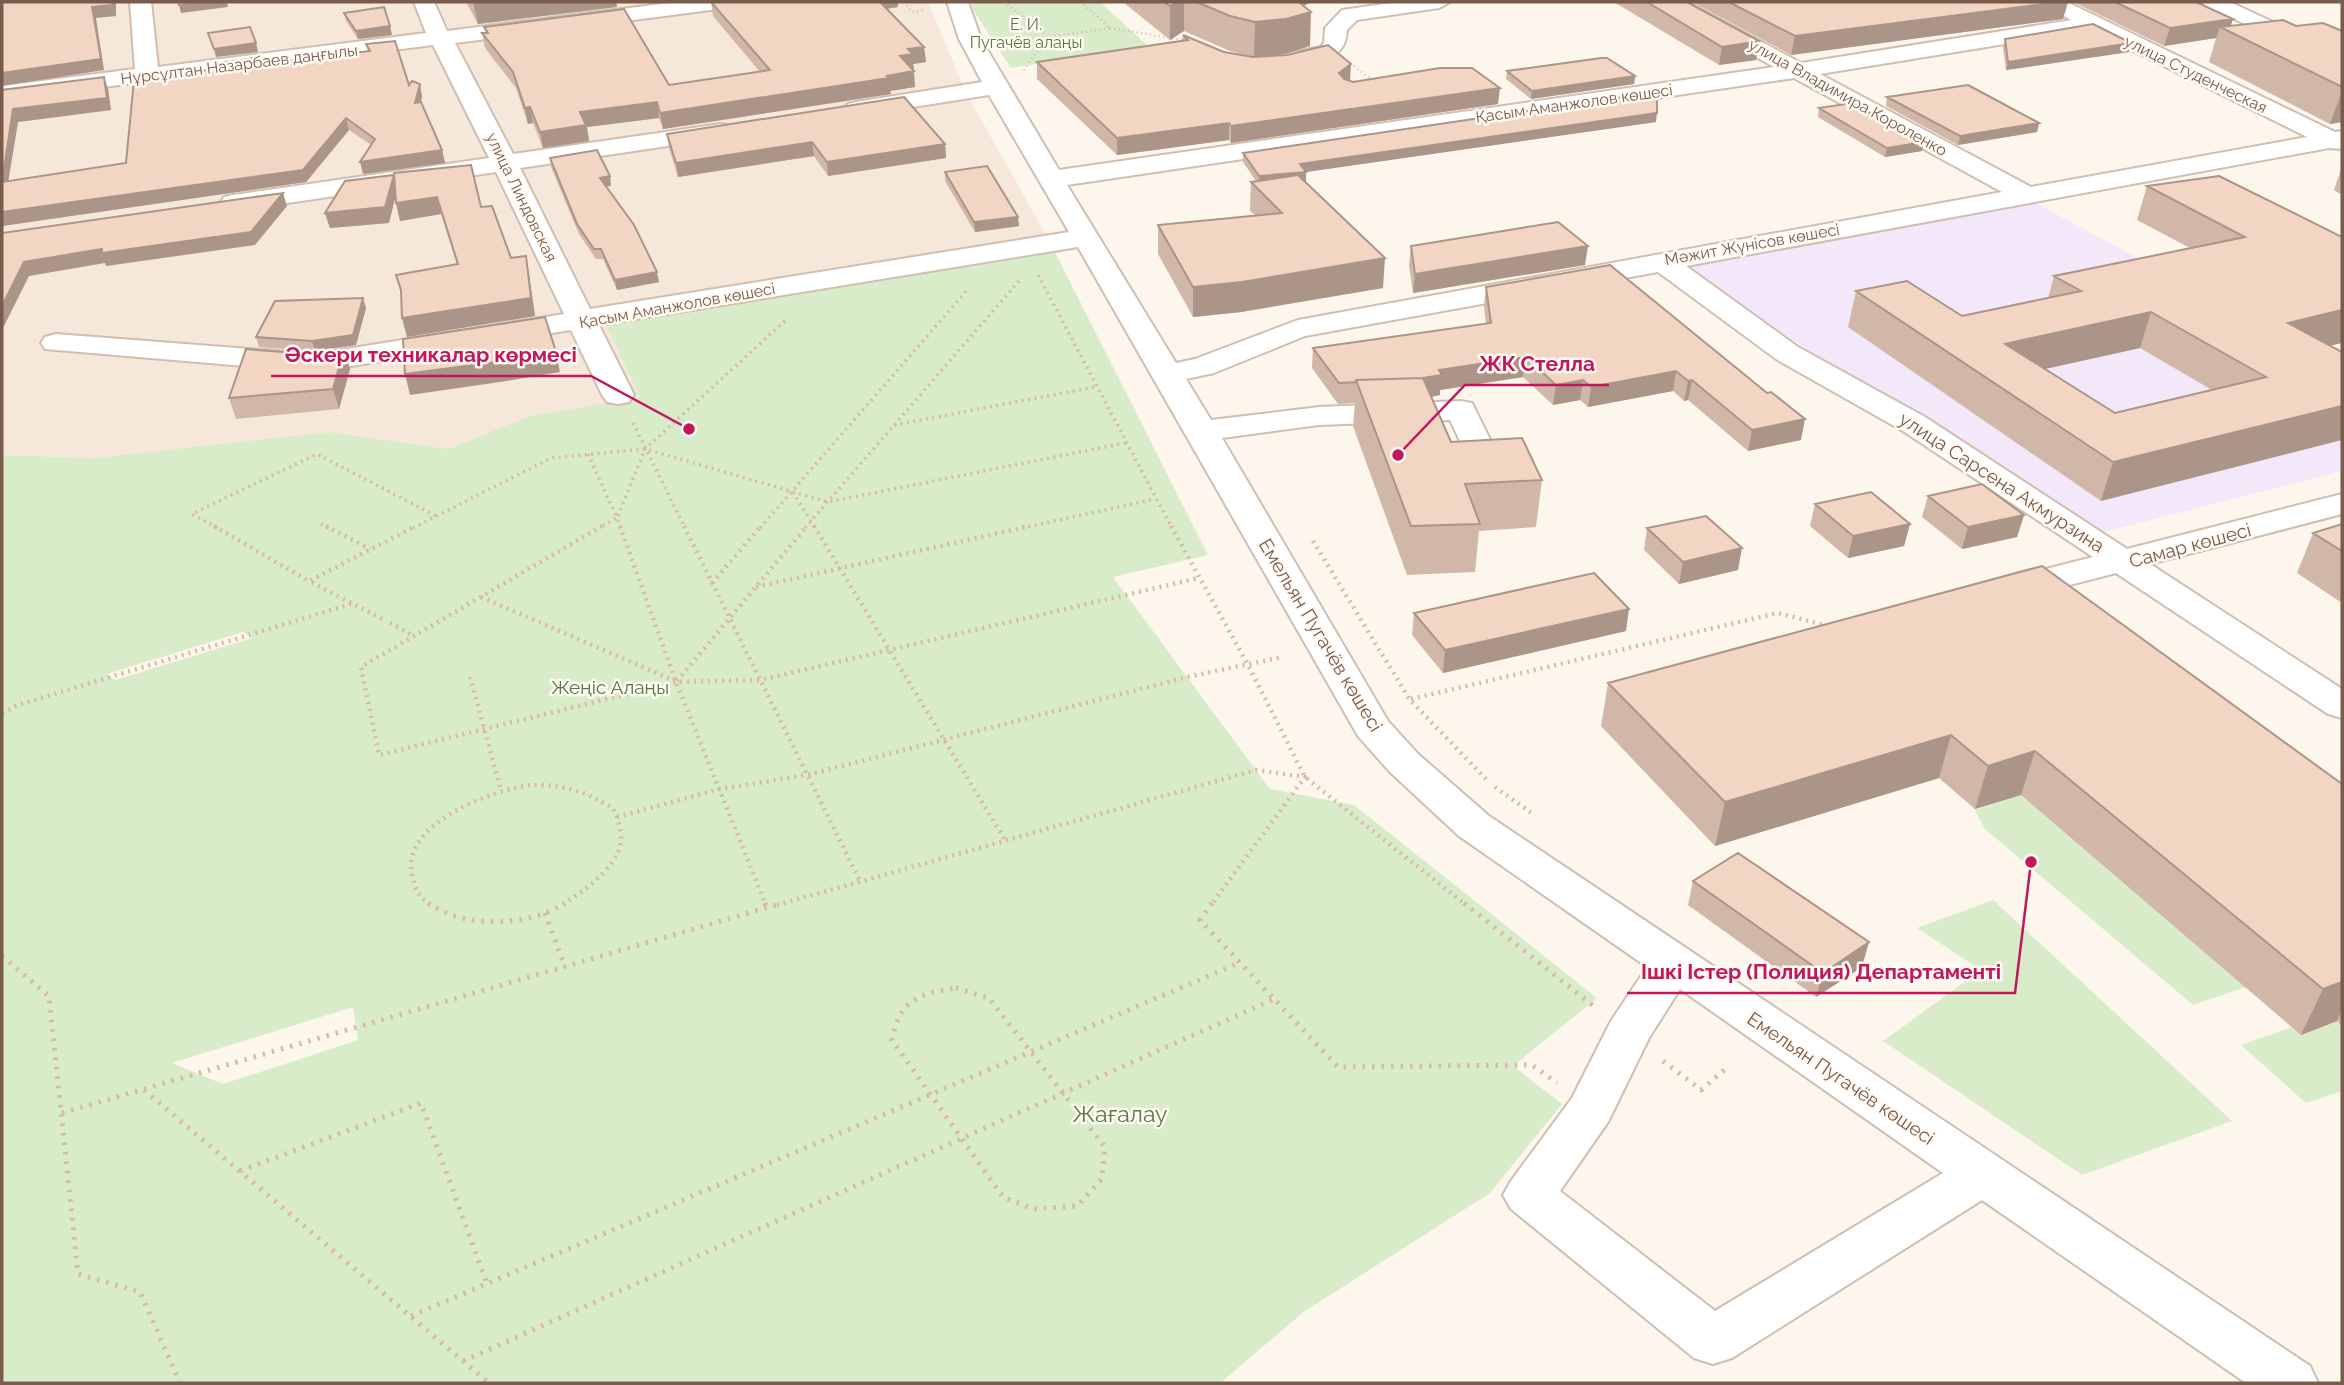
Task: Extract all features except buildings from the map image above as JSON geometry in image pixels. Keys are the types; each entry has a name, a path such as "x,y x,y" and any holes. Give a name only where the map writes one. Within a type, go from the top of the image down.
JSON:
{"street":[{"path":"140,2 147,75"},
{"name":"улица Линдовская","path":"424,2 439,39 449,50 507,164 618,395"},
{"name":"Нұрсұлтан Назарбаев даңғылы","path":"2,93 726,2"},
{"name":"Емельян Пугачёв көшесі","path":"957,2 970,39 996,87 1202,431 1372,727 1404,763 1474,826 2290,1383"},
{"path":"1261,64 1328,51 1335,45 1336,28 1350,15 1439,2"},
{"name":"улица Владимира Короленко","path":"1672,2 2024,194"},
{"name":"улица Студенческая","path":"2051,2 2338,141"},
{"path":"2213,2 2342,62"},
{"name":"Қасым Аманжолов көшесі","path":"1053,179 1800,70 2094,23"},
{"path":"833,113 996,87"},
{"path":"1504,94 1525,110"},
{"path":"207,207 738,128"},
{"name":"Мәжит Жүнісов көшесі","path":"1168,374 1203,367 1298,329 2024,194 2338,141"},
{"name":"Қасым Аманжолов көшесі","path":"56,343 316,363 581,322 1087,237"},
{"name":"улица Сарсена Акмурзина","path":"1661,261 1787,353 1914,424 2084,538 2128,562 2342,706"},
{"path":"1202,431 1319,416 1461,410 1489,470"},
{"name":"Самар көшесі","path":"1975,598 2128,562 2342,504"},
{"path":"1673,963 1628,1033 1591,1109 1529,1195 1713,1341 1982,1174"}],"path":[{"path":"904,2 912,12 926,10"},
{"path":"1004,2 1048,37"},
{"path":"1081,2 1110,28"},
{"path":"1023,71 1048,37 1110,28 1182,40"},
{"path":"712,583 1002,251"},
{"path":"676,682 730,615 1024,275"},
{"path":"830,279 645,449 617,517 361,667 379,755 676,682 760,680 1199,578"},
{"path":"894,425 1095,387"},
{"path":"618,395 730,615 860,881"},
{"path":"309,581 551,458 645,449 828,502 1125,443"},
{"path":"382,619 192,514 317,454 436,516"},
{"path":"588,454 617,517 676,682 767,908"},
{"path":"792,492 1005,841"},
{"path":"754,587 1155,499"},
{"path":"321,524 371,550"},
{"path":"481,597 676,682"},
{"path":"2,713 18,705 352,604"},
{"path":"1410,699 1777,613 1832,627"},
{"path":"390,624 414,636"},
{"path":"617,817 720,789 807,775 1187,677 1283,657"},
{"path":"470,677 501,790"},
{"path":"62,1113 860,881 1256,770 1305,777 1200,920 1338,1067 1532,1065 1591,1109"},
{"path":"535,785 568,787 595,796 617,817 623,832 622,844 603,878 577,898 545,913 508,920 458,918 423,899 412,881 413,859 432,827 455,809 501,790 535,785"},
{"path":"545,913 565,967"},
{"path":"2,956 50,996 78,1275 140,1292 180,1383"},
{"path":"411,1316 1239,963"},
{"path":"956,988 989,998 1062,1093 1105,1147 1102,1179 1077,1206 1033,1209 1003,1197 961,1139 892,1040 895,1018 920,993 956,988"},
{"path":"463,1361 1274,999"},
{"path":"144,1090 489,1383"},
{"path":"239,1171 421,1103 486,1284"}],"shaded area":[{"path":"2,2 928,2 966,93 1046,235 598,308 640,397 529,416 449,449 329,432 95,458 2,455"},
{"path":"2034,202 2178,280 2342,362 2342,471 2096,534 1924,419 1807,349 1686,267"}],"green space":[{"name":"Е. И. Пугачёв алаңы","path":"972,2 1100,2 1147,45 1011,68 973,10"},
{"path":"1053,248 1208,555 1113,577 1270,789 1354,805 1597,998 1513,1066 1562,1104 1490,1193 1305,1311 1220,1383 2,1383 2,455 95,458 329,432 449,449 529,416 640,397 606,325","holes":["243,632 252,638 115,680 107,674","353,1007 358,1040 223,1084 172,1063"]},
{"path":"2021,795 2246,987 2193,1005 1985,829 1975,810"},
{"path":"1993,900 2232,1121 2082,1175 1883,1041 1981,970 1917,928"},
{"path":"2337,1021 2342,1026 2342,1091 2306,1103 2241,1045 2292,1027"}],"place":[{"name":"Әскери техникалар көрмесі","path":"689,429"},
{"name":"ЖК Стелла","path":"1398,455"},
{"name":"Ішкі Істер (Полиция) Департаменті","path":"2031,862"}],"park label":[{"name":"Жеңіс Алаңы","path":"610,687"},
{"name":"Жағалау","path":"1120,1114"}]}
